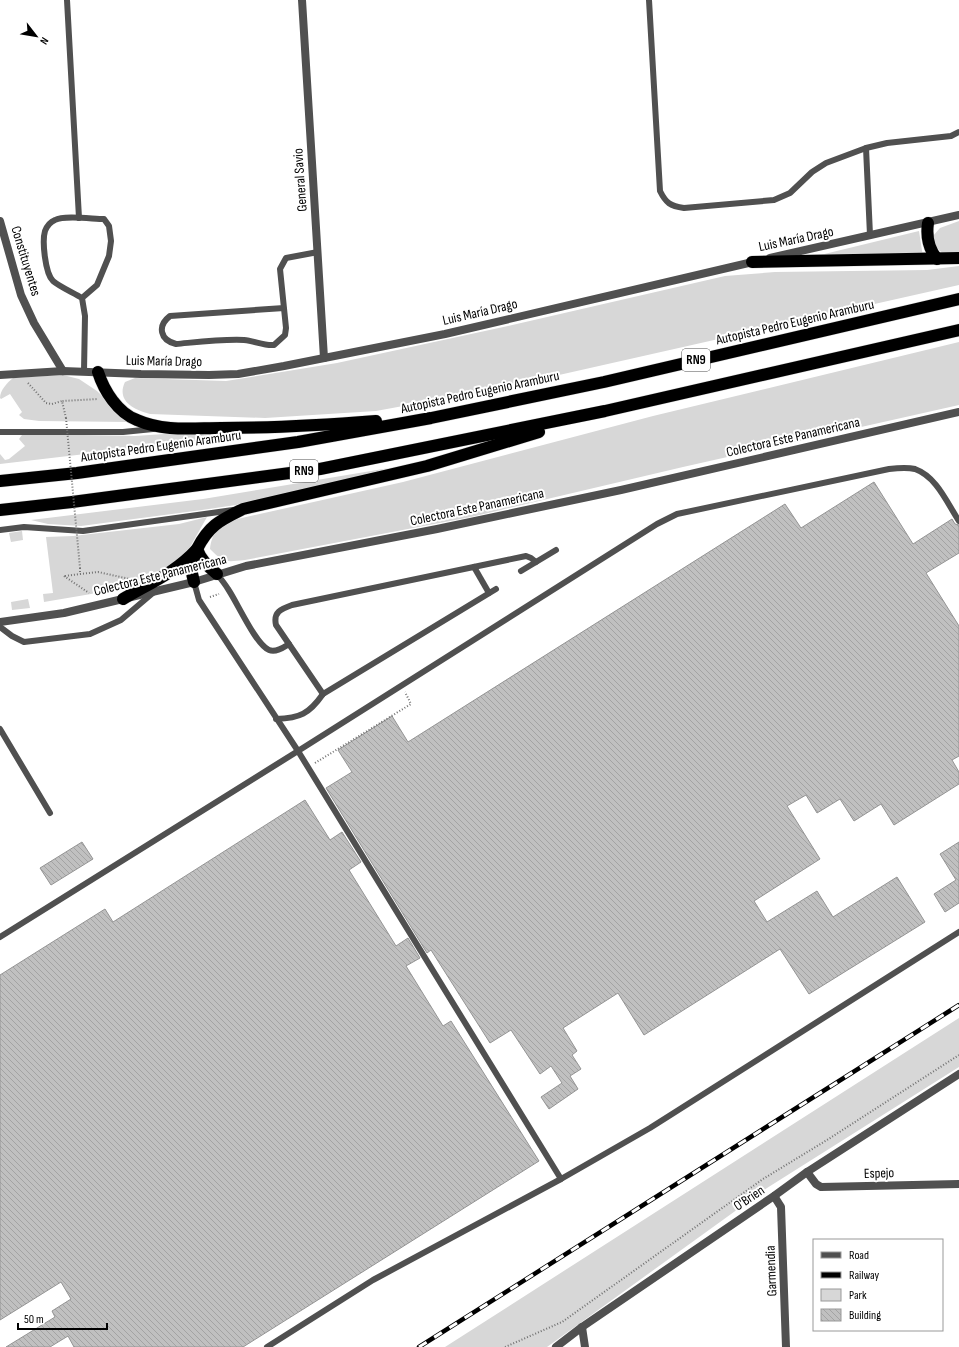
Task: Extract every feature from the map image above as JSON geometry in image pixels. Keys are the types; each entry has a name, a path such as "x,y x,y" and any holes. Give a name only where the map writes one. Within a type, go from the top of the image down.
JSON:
{"highway":[{"path":"928,223 926,232 928,244 937,259"},
{"path":"752,262 959,258"},
{"name":"Autopista Pedro Eugenio Aramburu","path":"0,481 77,473 298,442 431,418 604,382 959,299"},
{"name":"RN9","path":"0,510 72,502 320,469 605,412 959,330"},
{"path":"98,372 101,381 111,397 126,414 137,420 165,428 276,428 431,418"},
{"path":"194,582 191,567 192,559 208,530 221,520 244,509 427,466 605,412"},
{"path":"197,549 200,557 207,566 217,574"},
{"path":"123,599 165,576 190,557 197,549"}],"street":[{"name":"General Savio","path":"302,0 324,358"},
{"name":"Luis María Drago","path":"0,375 63,370 209,375 238,374 445,334 959,215"},
{"name":"Constituyentes","path":"0,221 20,295 34,323 63,370"},
{"name":"Colectora Este Panamericana","path":"0,622 64,613 194,582 246,566 437,529 621,490 959,412"},
{"name":"O'Brien","path":"556,1347 582,1327 807,1172 959,1074"},
{"name":"Espejo","path":"807,1172 816,1184 821,1187 959,1184"},
{"name":"Garmendia","path":"774,1196 781,1206 786,1347"},
{"path":"582,1327 585,1347"}],"lane":[{"path":"67,0 79,218"},
{"path":"649,0 660,191 665,200 672,206 684,208 774,200 790,193 812,172 826,162 866,148 887,143 951,136 959,132"},
{"path":"866,148 870,235"},
{"path":"56,219 104,219 109,226 111,242 109,256 97,285 82,298 53,281 47,271 44,241 45,230 50,223 56,219"},
{"path":"284,308 170,316 164,320 162,325 163,336 168,342 176,344 243,340 255,341 267,346 274,345 285,334 286,328 284,308 280,269 283,262 286,258 318,252"},
{"path":"82,298 85,316 84,371"},
{"path":"0,432 123,432 165,428"},
{"path":"0,937 298,751 656,524 677,514 889,469 904,468 914,469 924,474 934,482 959,521"},
{"path":"0,530 29,527 83,531 244,509"},
{"path":"521,571 556,550"},
{"path":"323,694 281,633 275,618 277,612 292,605 526,556 536,562"},
{"path":"474,567 489,593"},
{"path":"217,574 228,589 254,634 264,647 274,651 289,644"},
{"path":"194,582 200,600 298,751 561,1179"},
{"path":"276,719 292,719 302,715 311,709 323,694 496,589"},
{"path":"0,627 12,636 24,642 90,634 121,620 155,592"},
{"path":"0,729 50,813"},
{"path":"267,1347 374,1280 561,1179 650,1128 959,932"}],"path":[{"path":"23,373 29,384 46,403 52,404 62,401 111,397"},
{"path":"62,401 66,418 80,574"},
{"path":"89,593 64,576 103,572 140,581"},
{"path":"210,597 219,594"},
{"path":"314,764 411,704 402,685"},
{"path":"505,1347 562,1322 763,1179 834,1136 959,1055"}],"green space":[{"path":"959,221 959,254 941,252 938,250 934,242 933,236 940,228"},
{"path":"919,231 923,257 808,258"},
{"path":"959,266 959,285 501,388 376,411 265,418 150,414 138,410 128,404 123,394 125,382 135,378 226,381 337,363 508,326 725,276 775,272 927,270"},
{"path":"959,342 959,405 683,467 471,517 245,560 225,560 210,549 214,534 220,528 233,520 403,482 653,416"},
{"path":"63,375 79,379 97,391 129,422 39,421 24,419 19,415 22,412 10,394 1,399 0,398 6,384 13,378"},
{"path":"193,432 247,433 205,440 0,464 0,454 5,460 9,459 25,446 19,439 22,435 135,436"},
{"path":"389,468 249,503 202,510 81,526 48,524 31,520 203,499"},
{"path":"207,517 190,547 179,559 150,578 91,594 44,602 43,594 53,593 46,537 73,536 179,524"},
{"path":"22,531 23,540 11,542 9,533"},
{"path":"28,599 30,608 12,610 11,602"},
{"path":"959,1018 959,1067 767,1188 547,1347 445,1347"}],"building":[{"path":"874,482 913,544 952,519 955,524 959,525 959,553 926,573 959,626 959,756 952,760 959,772 959,784 894,825 881,804 854,821 840,799 817,813 806,795 787,806 820,859 754,901 767,922 817,891 833,917 897,877 925,922 809,994 780,949 644,1035 618,993 563,1028 577,1051 572,1055 581,1069 570,1076 578,1089 549,1109 541,1097 562,1083 551,1066 540,1074 511,1030 490,1043 431,950 427,953 326,788 352,772 338,750 392,716 408,742 785,504 801,528"},
{"path":"305,800 330,840 342,832 361,862 349,870 396,946 408,938 420,958 406,966 443,1026 451,1021 539,1161 243,1347 74,1347 68,1336 50,1347 6,1347 55,1317 52,1311 71,1299 61,1282 0,1320 0,975 105,909 113,922"},
{"path":"82,842 93,859 51,885 40,868"},
{"path":"959,842 959,903 945,912 934,894 956,880 940,854"}],"railway":[{"path":"419,1347 959,1005"}]}
